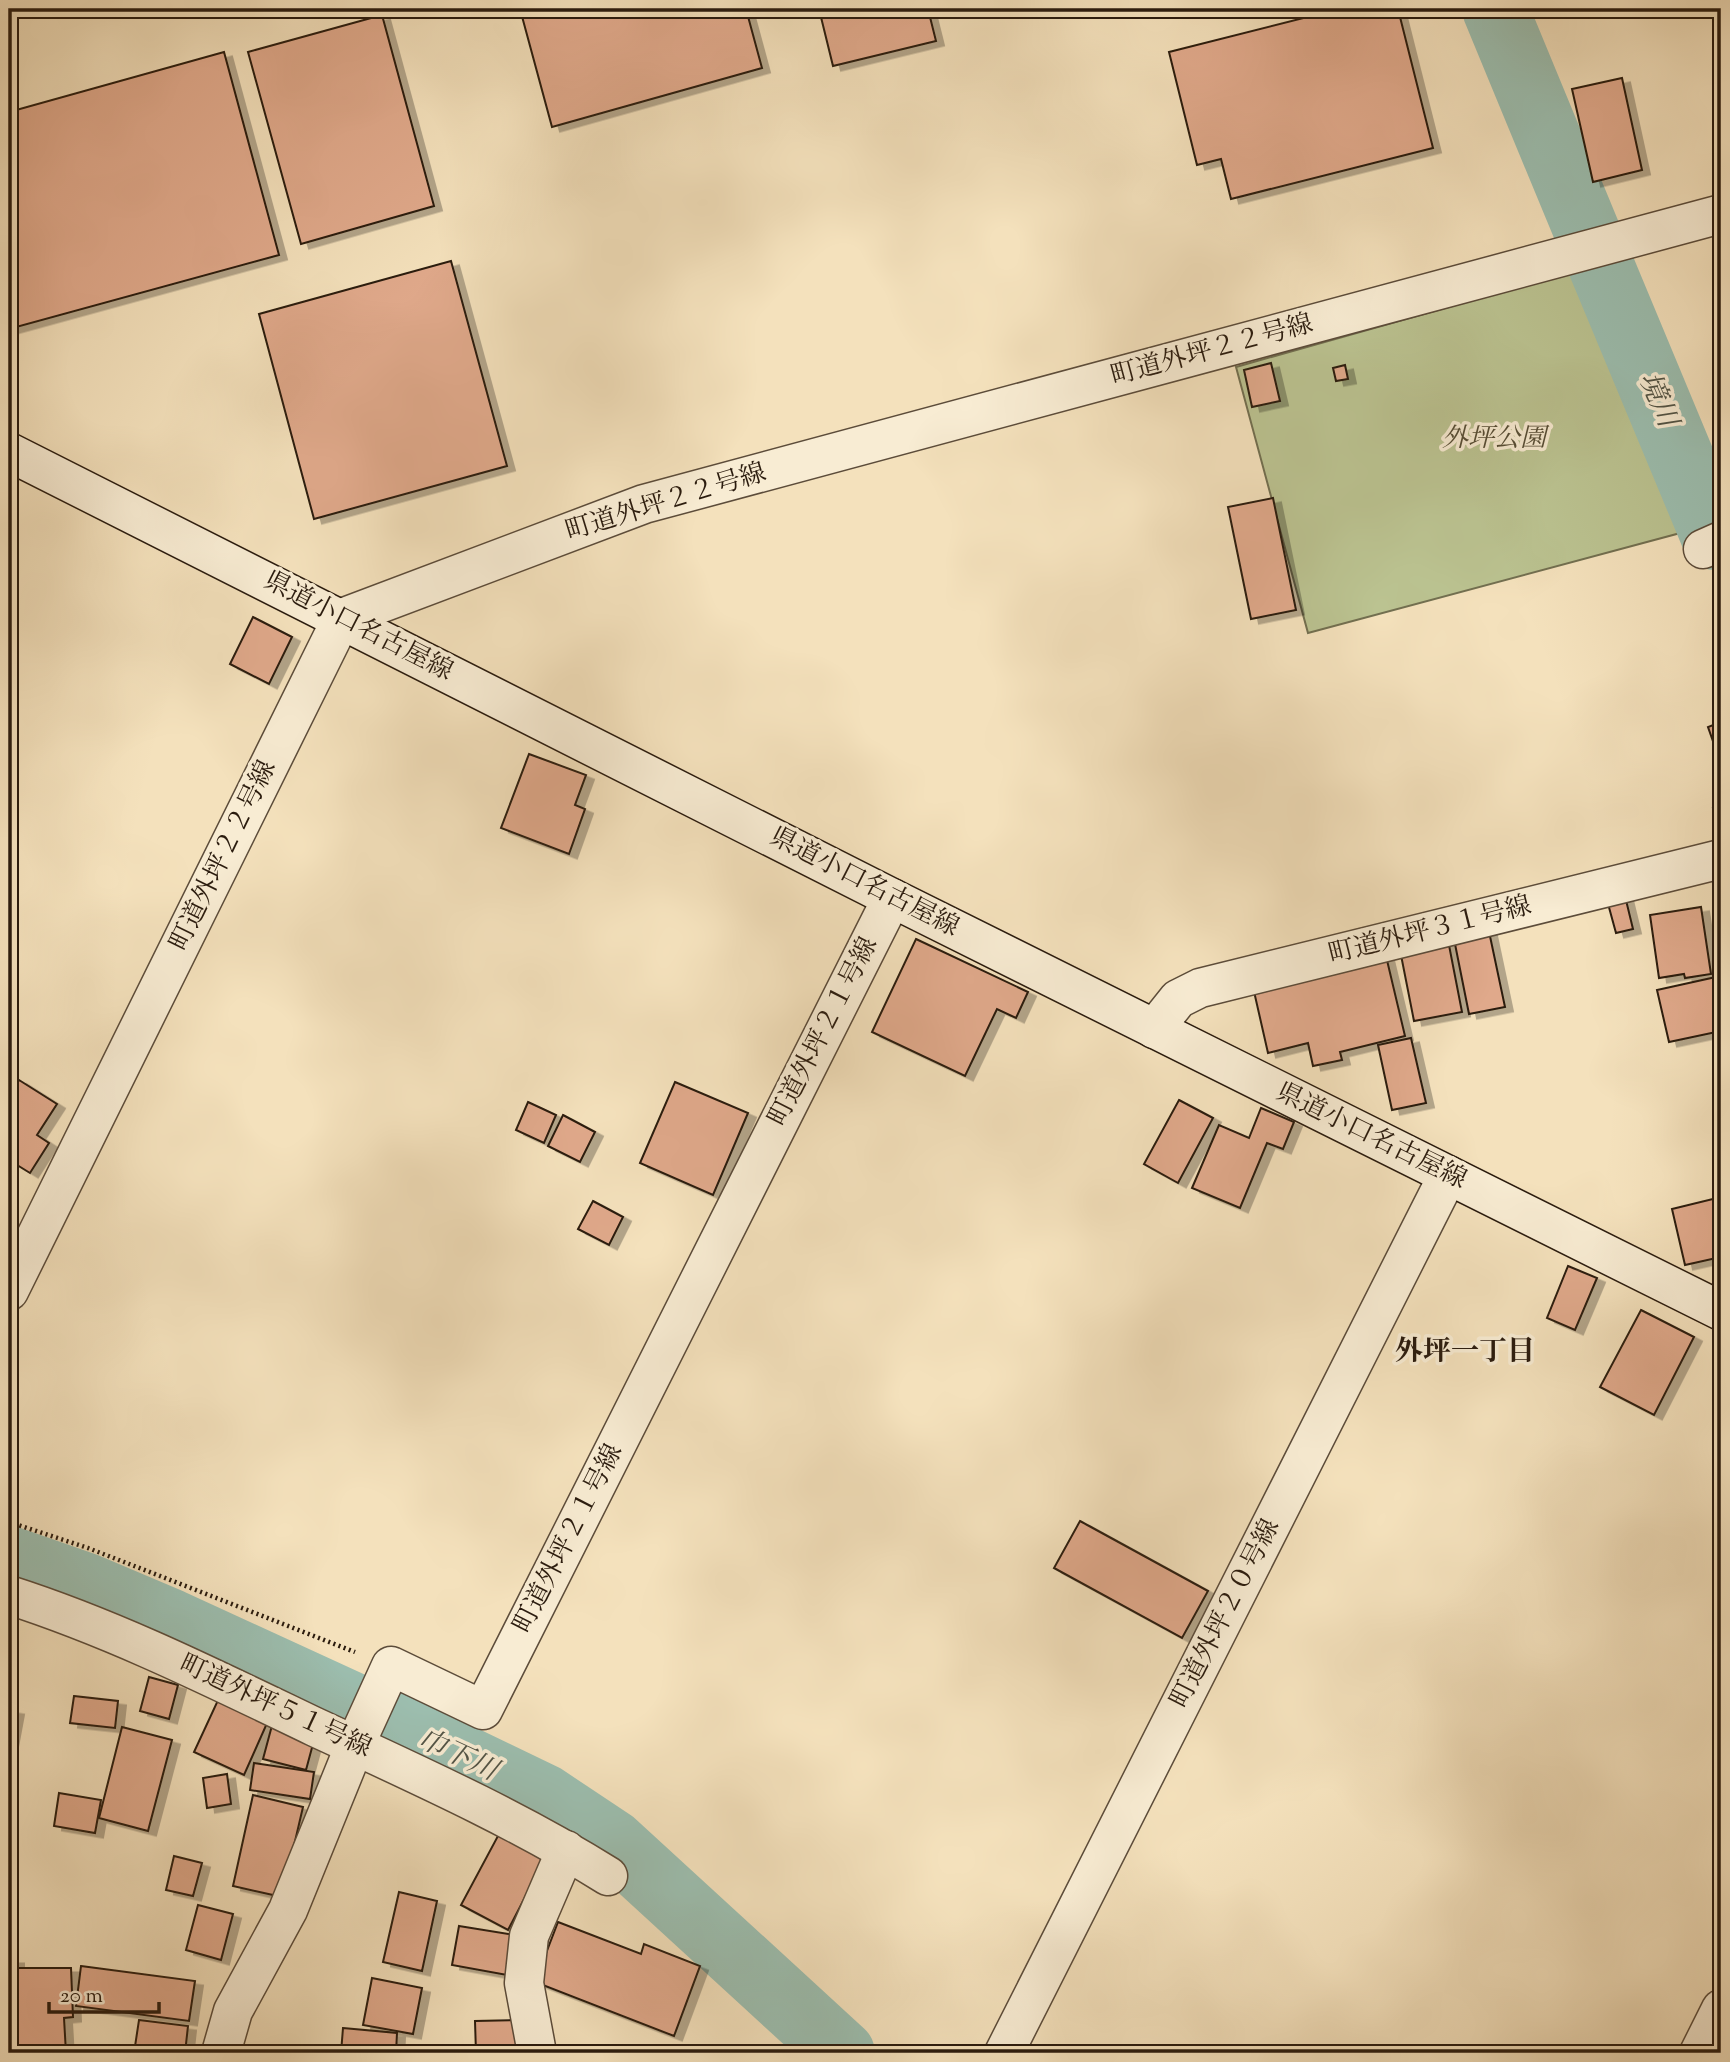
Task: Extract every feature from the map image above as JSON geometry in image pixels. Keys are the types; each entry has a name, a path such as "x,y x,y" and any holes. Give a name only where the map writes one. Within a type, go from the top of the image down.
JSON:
{"street":[{"name":"町道外坪２２号線","path":"9,1291 342,618 644,504 1721,214"},
{"name":"県道小口名古屋線","path":"9,452 892,898 1721,1311"},
{"name":"町道外坪３１号線","path":"1154,1029 1178,999 1200,989 1721,859"},
{"name":"町道外坪２１号線","path":"221,2053 233,2011 288,1910 356,1742 391,1666 483,1710 892,898"},
{"name":"町道外坪２０号線","path":"1004,2053 1448,1175"},
{"name":"町道外坪５１号線","path":"9,1595 58,1611 145,1647 356,1742 566,1850 608,1876"},
{"path":"537,2053 524,1983 529,1936 566,1850"},
{"path":"1699,2053 1721,2009"}],"path":[{"path":"9,1522 88,1548 323,1639"}],"green space":[{"name":"外坪公園","path":"1576,271 1684,532 1308,633 1236,367"}],"building":[{"path":"520,9 746,9 762,68 552,127"},
{"path":"819,9 928,9 936,41 833,66"},
{"path":"1339,9 1398,9 1433,148 1231,199 1221,159 1197,165 1169,52"},
{"path":"382,15 434,206 301,244 248,52"},
{"path":"224,52 279,255 9,329 9,112"},
{"path":"1622,78 1642,170 1593,182 1572,89"},
{"path":"451,261 507,466 314,519 259,314"},
{"path":"1271,363 1280,401 1252,407 1244,370"},
{"path":"1345,365 1348,379 1336,381 1333,368"},
{"path":"1273,498 1296,610 1251,619 1228,507"},
{"path":"253,617 292,637 269,684 230,664"},
{"path":"1721,722 1721,764 1708,727"},
{"path":"529,754 586,775 575,805 585,809 569,854 501,828"},
{"path":"1721,805 1721,834 1713,808"},
{"path":"1625,896 1633,929 1616,933 1607,900"},
{"path":"1701,907 1711,974 1659,978 1650,915"},
{"path":"1487,922 1505,1007 1469,1014 1452,929"},
{"path":"916,939 1028,992 1016,1018 997,1009 965,1076 872,1032"},
{"path":"1448,940 1462,1012 1414,1021 1400,950"},
{"path":"1386,956 1405,1036 1340,1052 1342,1060 1313,1066 1308,1043 1268,1053 1253,987"},
{"path":"1716,977 1721,1001 1721,1031 1669,1042 1657,990"},
{"path":"1411,1038 1426,1103 1392,1110 1378,1045"},
{"path":"19,1080 57,1104 37,1135 49,1143 30,1173 9,1160 9,1096"},
{"path":"675,1082 748,1113 713,1195 640,1163"},
{"path":"1179,1100 1213,1118 1178,1183 1144,1164"},
{"path":"528,1102 556,1115 544,1143 516,1130"},
{"path":"1261,1108 1294,1122 1283,1149 1267,1143 1240,1208 1192,1188 1219,1125 1249,1138"},
{"path":"563,1115 595,1132 580,1162 548,1146"},
{"path":"1721,1197 1721,1257 1685,1265 1672,1209"},
{"path":"593,1201 623,1217 609,1245 578,1229"},
{"path":"1568,1266 1597,1278 1575,1330 1547,1318"},
{"path":"1641,1310 1694,1337 1654,1415 1600,1387"},
{"path":"1080,1521 1208,1591 1182,1638 1054,1568"},
{"path":"149,1677 178,1685 169,1719 140,1711"},
{"path":"74,1696 118,1701 115,1728 70,1723"},
{"path":"219,1698 268,1721 244,1775 194,1752"},
{"path":"9,1709 16,1710 9,1748"},
{"path":"274,1718 317,1729 306,1770 263,1759"},
{"path":"122,1727 172,1740 148,1831 99,1818"},
{"path":"254,1763 314,1772 310,1799 250,1790"},
{"path":"227,1774 231,1804 207,1808 203,1778"},
{"path":"59,1793 101,1800 95,1833 54,1826"},
{"path":"253,1795 303,1807 282,1897 233,1886"},
{"path":"499,1834 545,1859 508,1930 461,1905"},
{"path":"174,1856 202,1863 193,1896 166,1890"},
{"path":"399,1892 437,1901 422,1971 383,1962"},
{"path":"198,1905 233,1914 221,1960 186,1950"},
{"path":"558,1922 641,1954 644,1944 700,1966 674,2036 535,1982"},
{"path":"459,1926 520,1936 513,1976 452,1965"},
{"path":"9,1959 16,1959 16,1993 9,1993"},
{"path":"81,1966 195,1981 189,2021 76,2006"},
{"path":"17,1968 71,1968 73,2017 64,2018 66,2053 17,2053"},
{"path":"372,1978 422,1988 413,2034 363,2025"},
{"path":"139,2020 188,2026 185,2053 134,2053"},
{"path":"517,2020 519,2053 476,2053 475,2021"},
{"path":"343,2028 397,2033 396,2053 341,2053"}],"waterway":[{"name":"境川","path":"1495,9 1588,234"},
{"name":"境川","path":"1600,263 1714,537"},
{"name":"巾下川","path":"9,1559 86,1586 171,1622 544,1797 613,1843 842,2053"}],"district":[{"name":"外坪一丁目","path":"1465,1353"}]}
